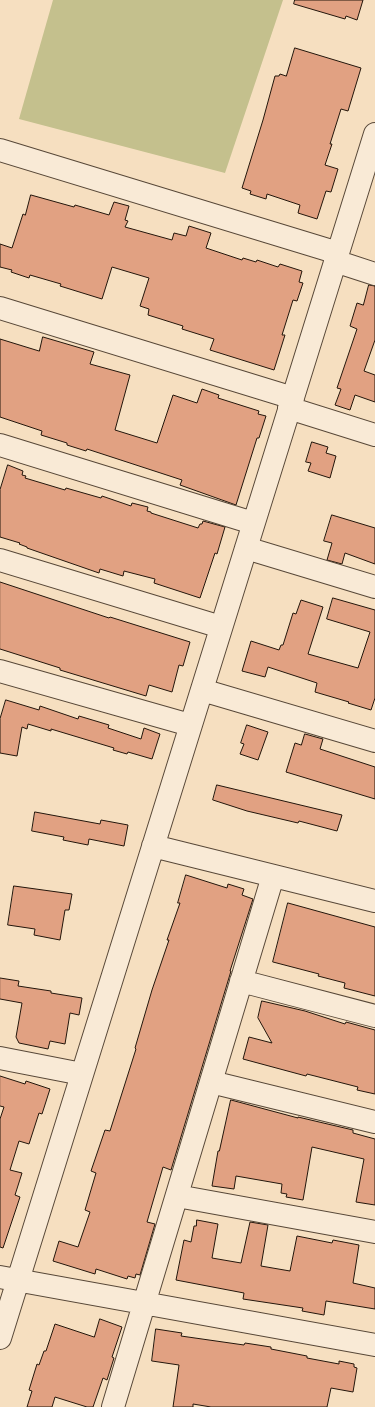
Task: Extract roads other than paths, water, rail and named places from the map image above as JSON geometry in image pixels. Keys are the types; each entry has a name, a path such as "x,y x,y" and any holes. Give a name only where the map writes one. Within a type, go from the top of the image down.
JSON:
{"street":[{"path":"0,1338 9,1279 82,1074 375,134"},
{"path":"0,150 337,257 375,274"},
{"path":"0,308 291,403 375,435"},
{"path":"0,445 253,523"},
{"path":"246,548 375,587"},
{"path":"0,560 221,627"},
{"path":"0,671 190,725"},
{"path":"202,690 375,741"},
{"path":"153,846 375,901"},
{"path":"113,1407 273,876"},
{"path":"241,981 375,1016"},
{"path":"0,1058 82,1074"},
{"path":"211,1082 375,1122"},
{"path":"176,1196 375,1232"},
{"path":"9,1279 375,1346"}]}
